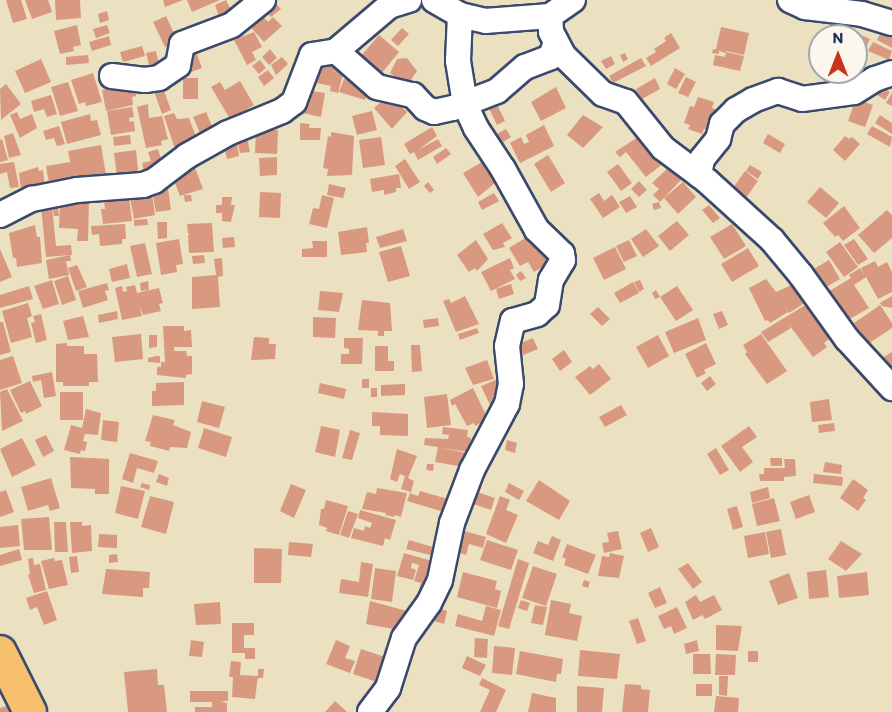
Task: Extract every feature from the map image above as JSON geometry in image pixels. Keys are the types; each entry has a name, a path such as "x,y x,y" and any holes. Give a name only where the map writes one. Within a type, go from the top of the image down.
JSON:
{"main road":[{"path":"0,652 30,712"}],"street":[{"path":"112,76 145,80 159,78 178,65 182,44 232,25 263,0"},
{"path":"0,215 32,199 54,194 77,189 143,185 154,181 187,156 228,133 282,111 294,102 312,55 336,51 389,6 409,0"},
{"path":"450,6 485,21 550,16 573,0"},
{"path":"790,0 804,7 862,14 892,23"},
{"path":"370,712 388,688 404,639 429,603 440,579 452,523 472,470 507,404 511,384 507,346 513,321 537,314 547,305 551,280 563,260 562,254 537,230 503,169 476,128 465,104 450,6"},
{"path":"550,16 551,32 564,56 609,97 626,102 663,148 699,175 751,220 785,254 847,339 892,388"},
{"path":"336,51 377,87 413,95 425,108 434,112 497,92 525,67 551,57 556,42"},
{"path":"699,175 702,159 718,139 722,124 736,110 753,100 778,91 802,99 854,92 892,73"}],"building":[{"path":"6,0 21,0 27,19 13,23"},
{"path":"25,0 48,0 52,12 32,19"},
{"path":"55,0 80,0 81,18 56,20"},
{"path":"163,0 183,0 165,7"},
{"path":"187,0 220,0 192,12"},
{"path":"226,0 231,10 219,17 215,5"},
{"path":"273,0 281,9 271,17 263,9"},
{"path":"257,10 268,22 273,17 282,26 264,42 245,21"},
{"path":"107,11 109,20 100,23 98,14"},
{"path":"166,16 178,42 165,47 153,22"},
{"path":"885,24 892,27 892,48 877,40"},
{"path":"77,25 81,45 73,47 74,51 60,54 54,31"},
{"path":"107,25 110,33 96,38 93,29"},
{"path":"721,27 749,33 744,55 726,51 726,53 719,51 719,54 712,53 713,49 716,49"},
{"path":"402,28 409,34 398,46 391,40"},
{"path":"254,32 262,47 252,52 256,60 247,65 234,40"},
{"path":"671,33 680,48 651,66 646,58 656,52 654,49 666,41 664,38"},
{"path":"379,35 399,52 381,74 360,57"},
{"path":"109,36 111,45 92,51 89,42"},
{"path":"873,42 892,51 889,60 868,51"},
{"path":"193,43 202,68 191,72 182,47"},
{"path":"142,46 145,56 123,62 120,52"},
{"path":"270,49 277,58 269,65 262,57"},
{"path":"156,51 161,75 152,77 146,53"},
{"path":"726,52 744,56 740,71 713,65 715,55 725,57"},
{"path":"625,53 628,59 623,62 620,55"},
{"path":"88,55 89,63 66,65 66,57"},
{"path":"611,56 615,64 606,69 601,61"},
{"path":"282,57 288,64 276,75 271,65"},
{"path":"324,57 337,59 334,74 336,68 344,70 338,93 330,91 331,86 317,83"},
{"path":"407,58 417,71 407,86 390,73 397,59"},
{"path":"641,58 646,66 613,83 609,76"},
{"path":"41,59 51,82 25,93 15,71"},
{"path":"260,60 266,68 259,74 252,66"},
{"path":"675,68 685,74 676,89 667,84"},
{"path":"268,70 274,78 264,86 258,77"},
{"path":"93,73 102,102 86,106 85,102 79,104 71,80"},
{"path":"686,77 696,82 688,97 678,93"},
{"path":"183,78 198,78 198,99 183,99"},
{"path":"655,78 660,89 642,99 636,89"},
{"path":"344,79 369,87 365,100 339,92"},
{"path":"160,80 171,110 162,114 151,83"},
{"path":"240,81 254,105 230,119 211,87 220,82 225,90"},
{"path":"68,82 78,111 60,116 51,87"},
{"path":"6,84 21,104 1,120 0,89"},
{"path":"134,84 136,96 132,97 133,105 106,111 102,90"},
{"path":"843,84 859,84 855,91"},
{"path":"879,86 890,92 885,100 874,93"},
{"path":"556,87 566,108 541,121 531,102"},
{"path":"306,90 325,93 321,117 302,113"},
{"path":"892,93 892,106 886,103"},
{"path":"51,95 57,114 47,117 44,109 34,112 31,101"},
{"path":"389,95 407,112 392,129 374,108"},
{"path":"698,97 714,102 712,108 719,110 712,131 704,129 702,134 688,129 690,125 684,123 690,106 694,107"},
{"path":"494,98 505,121 497,125 486,102"},
{"path":"856,99 873,105 865,127 848,121"},
{"path":"148,104 149,118 162,116 168,139 161,141 162,145 146,148 137,107"},
{"path":"132,107 134,117 129,118 130,122 134,121 135,131 111,135 107,111"},
{"path":"372,111 377,130 357,135 352,116"},
{"path":"17,112 20,119 32,114 37,128 20,138 10,115"},
{"path":"206,112 215,133 202,138 193,117"},
{"path":"174,113 177,119 189,118 198,142 175,149 164,116"},
{"path":"90,114 91,121 97,120 101,135 67,144 61,122"},
{"path":"583,115 603,127 583,148 567,135"},
{"path":"880,115 892,123 892,134 875,123"},
{"path":"300,123 310,124 309,128 321,128 320,140 300,140"},
{"path":"544,125 554,146 520,163 510,143 521,137 524,144 529,142 526,135"},
{"path":"59,126 65,144 57,146 54,138 46,140 43,131"},
{"path":"872,126 892,137 890,147 867,134"},
{"path":"432,127 437,136 418,150 438,139 442,146 418,160 414,152 410,154 404,144"},
{"path":"256,129 278,130 277,154 255,153"},
{"path":"506,129 511,137 503,142 497,134"},
{"path":"246,132 250,152 240,153 236,134"},
{"path":"331,132 354,136 352,175 327,176 328,169 323,168 328,136 331,137"},
{"path":"13,133 21,155 9,158 4,136"},
{"path":"768,134 785,144 780,153 763,143"},
{"path":"130,135 131,144 114,146 113,137"},
{"path":"641,135 664,163 646,177 626,152 620,157 615,152"},
{"path":"845,136 849,139 852,137 860,144 845,161 833,150"},
{"path":"381,137 385,165 363,168 359,140"},
{"path":"2,139 8,160 0,162 0,140"},
{"path":"236,139 239,156 227,159 223,142"},
{"path":"101,145 107,181 50,190 46,166 70,162 68,151"},
{"path":"446,148 451,154 437,164 433,157"},
{"path":"158,149 164,169 145,176 142,163 151,161 148,152"},
{"path":"136,150 139,179 118,184 114,153"},
{"path":"548,155 565,183 551,192 534,164"},
{"path":"277,157 277,175 260,176 259,158"},
{"path":"405,159 420,182 409,189 395,166"},
{"path":"14,162 19,187 10,188 7,172 0,174 0,164"},
{"path":"193,162 203,189 180,196 170,170"},
{"path":"482,162 495,183 478,197 463,173"},
{"path":"618,164 632,183 621,191 607,172"},
{"path":"750,165 762,172 758,179 746,171"},
{"path":"38,167 39,171 43,170 45,186 21,190 19,173"},
{"path":"667,169 682,179 660,202 653,195 659,189 652,183"},
{"path":"745,171 758,181 741,205 728,195"},
{"path":"399,174 401,188 396,188 396,192 384,195 384,190 372,192 370,179"},
{"path":"639,181 647,190 639,197 631,189"},
{"path":"428,182 434,190 430,193 424,186"},
{"path":"683,182 696,197 678,214 664,198"},
{"path":"329,184 346,188 343,198 327,195"},
{"path":"820,187 839,203 826,218 807,202"},
{"path":"168,188 171,210 156,212 152,191"},
{"path":"260,192 281,193 280,218 259,217"},
{"path":"494,193 499,201 482,210 478,202"},
{"path":"599,193 604,201 612,195 620,207 603,218 590,199"},
{"path":"152,194 155,215 134,219 130,198"},
{"path":"184,195 191,195 192,201 185,202"},
{"path":"322,195 334,198 327,228 309,224 313,208 319,209"},
{"path":"630,196 637,207 626,213 619,202"},
{"path":"99,197 99,201 89,202 88,241 77,241 78,229 59,228 60,201"},
{"path":"222,197 232,197 231,205 235,205 231,222 222,221 222,213 216,213 216,205 222,205"},
{"path":"129,198 132,221 103,224 101,209 105,209 104,201"},
{"path":"57,201 59,216 54,216 52,202"},
{"path":"659,202 661,208 654,210 652,204"},
{"path":"709,205 720,218 713,223 702,210"},
{"path":"52,206 56,246 71,245 72,255 46,257 41,207"},
{"path":"844,206 860,228 843,241 838,235 835,237 823,223"},
{"path":"887,210 892,215 892,238 874,253 858,235"},
{"path":"147,219 148,225 134,226 134,220"},
{"path":"677,221 689,235 670,251 658,236"},
{"path":"157,222 167,222 167,238 158,239"},
{"path":"212,223 214,252 189,253 188,235 190,235 187,224"},
{"path":"502,223 512,238 503,243 505,247 493,250 483,234"},
{"path":"125,224 126,239 122,239 122,244 100,246 99,234 92,235 91,226"},
{"path":"732,224 746,246 724,259 710,237"},
{"path":"35,225 37,237 40,237 42,263 17,267 16,258 13,258 9,233"},
{"path":"367,227 369,243 366,243 367,252 341,255 338,232"},
{"path":"530,227 552,261 534,272 528,262 520,266 509,248 532,234 526,237 523,230"},
{"path":"403,229 407,241 380,248 376,237"},
{"path":"646,229 659,246 643,257 631,239"},
{"path":"234,237 235,247 223,248 222,238"},
{"path":"179,239 183,264 176,265 177,272 161,275 156,243"},
{"path":"854,239 868,259 858,265 844,245"},
{"path":"476,240 488,259 477,271 475,268 469,272 457,255"},
{"path":"629,240 637,256 624,262 616,246"},
{"path":"312,241 327,241 327,257 302,257 302,249 313,248"},
{"path":"840,242 858,267 844,277 826,252"},
{"path":"145,243 152,274 137,277 130,246"},
{"path":"401,246 410,276 388,282 379,252"},
{"path":"615,247 626,269 604,280 593,258"},
{"path":"748,248 759,266 732,282 721,264"},
{"path":"0,249 12,277 0,282"},
{"path":"70,255 71,261 66,261 69,275 49,279 46,260"},
{"path":"204,255 205,263 193,264 192,256"},
{"path":"222,258 223,276 218,277 220,307 192,309 192,277 216,275 214,259"},
{"path":"510,258 514,268 510,270 515,279 491,291 481,272"},
{"path":"829,260 840,279 818,292 807,273"},
{"path":"875,261 878,267 887,262 892,272 892,292 878,299 866,277 854,285 869,308 848,320 840,307 837,310 826,293 851,278 849,275 860,268 864,275 861,268"},
{"path":"127,264 130,278 112,282 109,269"},
{"path":"77,265 87,287 76,291 68,268"},
{"path":"521,271 526,278 520,281 516,275"},
{"path":"68,276 76,300 62,305 54,281"},
{"path":"766,279 776,292 798,282 806,302 789,313 779,297 788,312 770,323 768,320 765,321 749,288"},
{"path":"52,280 59,304 43,309 34,286"},
{"path":"640,280 644,289 639,292 634,282"},
{"path":"148,281 149,290 141,291 140,283"},
{"path":"633,282 639,293 620,303 614,293"},
{"path":"107,283 109,290 105,291 108,300 83,308 78,291"},
{"path":"511,284 514,294 499,299 496,289"},
{"path":"135,285 137,293 159,288 163,303 159,304 161,311 143,315 139,305 142,316 122,320 115,288 122,286 123,292 127,291 126,287"},
{"path":"29,286 33,299 0,308 0,295"},
{"path":"677,286 693,310 676,321 660,297"},
{"path":"656,290 660,297 655,299 652,293"},
{"path":"320,291 343,293 339,312 318,310"},
{"path":"465,296 479,324 456,332 443,301 449,299 451,303"},
{"path":"892,296 892,308 882,306 880,303"},
{"path":"362,300 390,303 392,331 384,331 384,336 378,336 378,331 358,330"},
{"path":"28,303 32,316 27,318 32,337 11,343 2,311"},
{"path":"807,304 832,337 824,343 827,347 813,357 787,322 791,328 768,342 761,332"},
{"path":"880,305 892,323 892,328 868,344 854,323"},
{"path":"598,307 610,319 602,326 590,314"},
{"path":"117,311 118,319 99,323 98,315"},
{"path":"722,311 728,325 719,329 713,314"},
{"path":"41,314 47,340 36,343 31,323 35,322 33,316"},
{"path":"83,316 89,337 68,340 63,321"},
{"path":"313,317 336,318 335,338 313,337"},
{"path":"438,318 439,326 424,328 423,320"},
{"path":"698,318 706,340 674,353 665,332"},
{"path":"0,322 3,322 11,352 0,355"},
{"path":"163,326 184,326 184,331 191,330 192,347 174,347 174,351 186,351 187,356 192,356 192,374 186,375 186,378 157,375 157,367 161,367 161,362 165,362"},
{"path":"477,328 479,333 460,340 458,334"},
{"path":"141,334 143,359 115,362 112,337"},
{"path":"761,334 787,371 767,384 745,354 747,352 743,345"},
{"path":"149,335 157,335 157,347 149,348"},
{"path":"658,335 669,356 648,368 636,347"},
{"path":"254,337 269,338 269,344 276,344 275,359 251,360"},
{"path":"344,338 363,338 362,364 341,364 341,354 349,354 349,349 344,348"},
{"path":"533,338 538,349 521,356 516,345"},
{"path":"67,343 67,346 84,346 84,354 97,354 98,382 89,382 89,386 63,386 63,382 56,382 56,344"},
{"path":"706,343 716,364 704,370 706,373 697,378 685,354"},
{"path":"411,345 420,345 422,371 412,372"},
{"path":"375,346 388,346 388,361 394,361 394,371 375,371"},
{"path":"564,350 572,362 560,371 552,359"},
{"path":"892,352 892,374 882,358"},
{"path":"13,356 22,383 0,390 0,360"},
{"path":"160,356 160,363 148,362 148,358"},
{"path":"487,360 494,379 473,385 465,368"},
{"path":"599,364 611,379 590,395 575,377 590,366 593,369"},
{"path":"52,372 56,396 44,398 41,380 33,382 32,376"},
{"path":"710,376 716,384 707,391 701,383"},
{"path":"362,379 369,379 369,388 362,388"},
{"path":"498,379 507,397 490,405 481,386"},
{"path":"30,381 42,406 26,414 25,411 21,413 10,390"},
{"path":"184,382 184,405 152,406 152,391 156,391 156,383"},
{"path":"320,383 346,389 344,399 318,393"},
{"path":"405,384 405,395 381,396 381,385"},
{"path":"371,388 377,388 377,397 371,397"},
{"path":"473,388 488,419 475,426 474,423 467,426 455,404 452,406 450,400"},
{"path":"7,389 23,421 2,431 0,392"},
{"path":"60,392 83,392 83,420 60,420"},
{"path":"447,394 451,425 427,428 424,397"},
{"path":"829,399 832,420 812,422 810,402"},
{"path":"202,401 225,407 219,428 197,422"},
{"path":"621,405 627,415 605,427 599,417"},
{"path":"86,409 101,413 98,435 85,434 83,441 87,442 85,451 81,450 80,454 64,450 71,425 82,428"},
{"path":"372,412 408,414 408,436 380,435 380,426 372,426"},
{"path":"153,415 175,420 173,425 191,432 187,448 170,447 169,451 150,446 151,442 145,441"},
{"path":"103,420 119,422 117,442 101,440"},
{"path":"834,423 835,431 819,433 818,425"},
{"path":"321,426 340,430 335,457 315,452"},
{"path":"749,426 757,437 742,447 753,462 740,472 721,446"},
{"path":"443,427 468,430 467,437 471,438 469,452 441,448 472,454 464,467 435,462 438,447 424,445 425,438 448,439 449,435 442,434"},
{"path":"204,428 232,437 226,457 198,448"},
{"path":"350,430 360,433 352,460 342,458"},
{"path":"46,435 54,451 43,457 35,440"},
{"path":"22,438 36,465 12,477 0,449"},
{"path":"507,440 517,443 515,453 505,450"},
{"path":"716,448 729,470 720,475 707,454"},
{"path":"397,449 417,456 408,478 414,481 411,492 401,489 405,476 400,474 397,482 390,479"},
{"path":"130,453 158,461 154,473 137,468 133,483 122,479"},
{"path":"70,457 109,459 109,494 95,494 95,489 71,488"},
{"path":"770,458 782,458 782,466 771,466"},
{"path":"784,459 795,459 796,476 784,477 784,481 760,481 759,474 764,474 764,468 785,468"},
{"path":"825,462 842,465 841,474 823,472"},
{"path":"427,464 434,464 433,471 426,470"},
{"path":"159,474 169,478 167,486 156,482"},
{"path":"814,474 843,477 842,486 813,483"},
{"path":"51,478 60,508 50,511 48,505 28,511 21,487"},
{"path":"853,479 868,490 863,498 866,500 858,511 840,498"},
{"path":"539,480 570,501 559,520 526,501"},
{"path":"142,483 150,485 149,490 140,487"},
{"path":"509,483 524,491 519,500 505,492"},
{"path":"291,484 306,490 294,518 280,511"},
{"path":"121,486 145,491 138,519 115,513"},
{"path":"768,487 770,498 752,503 750,492"},
{"path":"377,488 407,493 401,517 362,509 367,492 376,494"},
{"path":"6,490 14,512 0,517 0,492"},
{"path":"420,491 448,499 444,512 407,501 410,493 418,496"},
{"path":"477,492 495,498 491,510 473,504"},
{"path":"809,495 815,512 796,519 790,502"},
{"path":"150,496 174,502 166,534 141,527"},
{"path":"500,496 510,500 506,510 518,515 506,543 486,534"},
{"path":"774,498 780,521 757,526 752,504"},
{"path":"326,500 348,506 339,535 326,531 327,528 319,525 321,509 324,509"},
{"path":"737,506 743,527 733,530 727,509"},
{"path":"360,510 396,520 390,540 385,538 383,546 351,538 354,528 364,531 365,526 370,528 372,523 358,518"},
{"path":"348,511 358,514 349,538 340,535"},
{"path":"49,517 52,550 24,550 21,519"},
{"path":"54,522 66,522 68,552 55,552"},
{"path":"70,522 82,522 82,526 91,525 92,551 72,553"},
{"path":"18,525 20,546 0,548 0,527"},
{"path":"651,528 659,547 648,552 640,533"},
{"path":"457,529 486,537 483,548 469,544 466,555 455,552"},
{"path":"781,529 786,555 771,558 766,532"},
{"path":"618,531 622,549 604,553 602,543 609,542 607,533"},
{"path":"765,532 769,554 748,558 744,536"},
{"path":"99,534 117,535 117,548 98,547"},
{"path":"552,536 561,540 553,561 533,553 538,541 548,545"},
{"path":"409,540 436,548 434,556 406,549"},
{"path":"487,540 518,550 511,570 480,560"},
{"path":"841,541 862,554 846,571 828,559"},
{"path":"289,542 313,544 311,557 288,555"},
{"path":"567,544 596,555 588,574 564,565 566,559 562,557"},
{"path":"254,548 282,549 281,583 254,583"},
{"path":"19,549 22,560 0,566 0,555"},
{"path":"404,553 439,563 426,592 419,590 421,583 414,581 419,565 412,563 411,568 416,570 413,580 397,576"},
{"path":"610,553 624,556 619,578 598,576 602,556 609,557"},
{"path":"117,554 118,562 109,563 109,555"},
{"path":"77,556 79,572 71,573 69,557"},
{"path":"33,558 34,565 40,564 46,590 34,593 28,575 30,574 28,559"},
{"path":"54,558 55,561 62,560 68,585 49,589 41,561"},
{"path":"518,559 529,563 509,629 498,626"},
{"path":"361,562 373,564 368,597 339,593 341,579 359,582"},
{"path":"688,563 702,582 693,589 678,569"},
{"path":"533,566 557,574 546,606 522,598"},
{"path":"375,568 396,571 392,602 371,599"},
{"path":"106,569 150,572 149,588 143,588 143,597 102,594"},
{"path":"826,570 829,597 809,599 807,572"},
{"path":"463,572 497,581 495,589 501,591 497,608 457,597"},
{"path":"867,572 869,595 839,598 837,576"},
{"path":"789,573 798,598 778,605 769,581"},
{"path":"584,580 590,582 588,588 582,586"},
{"path":"660,587 667,603 655,608 648,593"},
{"path":"47,591 57,620 44,625 37,607 30,610 26,598"},
{"path":"696,595 700,602 714,595 722,610 705,619 702,615 693,620 685,602"},
{"path":"521,600 530,603 527,611 518,608"},
{"path":"551,600 571,604 569,613 582,616 577,641 545,635"},
{"path":"370,601 407,611 405,625 399,630 366,624"},
{"path":"220,602 221,624 196,625 194,604"},
{"path":"535,605 547,607 543,625 531,623"},
{"path":"486,606 501,610 494,636 455,626 458,614 482,621"},
{"path":"677,607 687,628 674,634 671,626 664,629 658,616"},
{"path":"438,608 447,611 444,624 434,621"},
{"path":"638,618 646,641 637,644 629,621"},
{"path":"232,623 254,623 254,635 244,635 244,648 255,648 255,659 245,659 245,653 232,653"},
{"path":"716,625 742,626 738,651 716,650"},
{"path":"475,638 488,639 487,658 474,657"},
{"path":"191,640 204,642 202,657 189,656"},
{"path":"336,640 350,646 345,658 355,661 350,673 326,664"},
{"path":"697,640 699,651 686,654 684,644"},
{"path":"494,646 515,648 512,675 492,673"},
{"path":"361,649 394,660 380,683 353,674"},
{"path":"580,650 620,654 617,679 578,676"},
{"path":"520,651 563,659 561,674 557,674 556,682 516,674"},
{"path":"748,651 758,651 758,662 748,662"},
{"path":"693,654 710,654 711,674 693,674"},
{"path":"716,654 736,655 735,675 715,675"},
{"path":"467,656 486,665 480,676 462,668"},
{"path":"231,661 241,662 240,675 258,676 255,699 232,697 233,677 229,677"},
{"path":"157,669 158,685 164,685 167,712 128,712 124,672"},
{"path":"258,669 264,669 263,678 258,678"},
{"path":"719,676 728,676 727,696 719,695"},
{"path":"482,678 506,690 496,712 480,712 490,690 479,685"},
{"path":"625,684 641,685 641,689 650,690 648,712 622,712"},
{"path":"696,684 712,684 712,696 696,696"},
{"path":"577,686 604,688 602,712 577,712"},
{"path":"190,691 228,691 228,701 221,701 227,703 227,712 195,712 195,707 212,707 212,702 190,702"},
{"path":"532,693 556,698 556,712 528,712"},
{"path":"716,696 739,698 738,712 714,712"},
{"path":"335,701 347,712 325,712"},
{"path":"9,705 12,712 0,712 0,708"}]}
